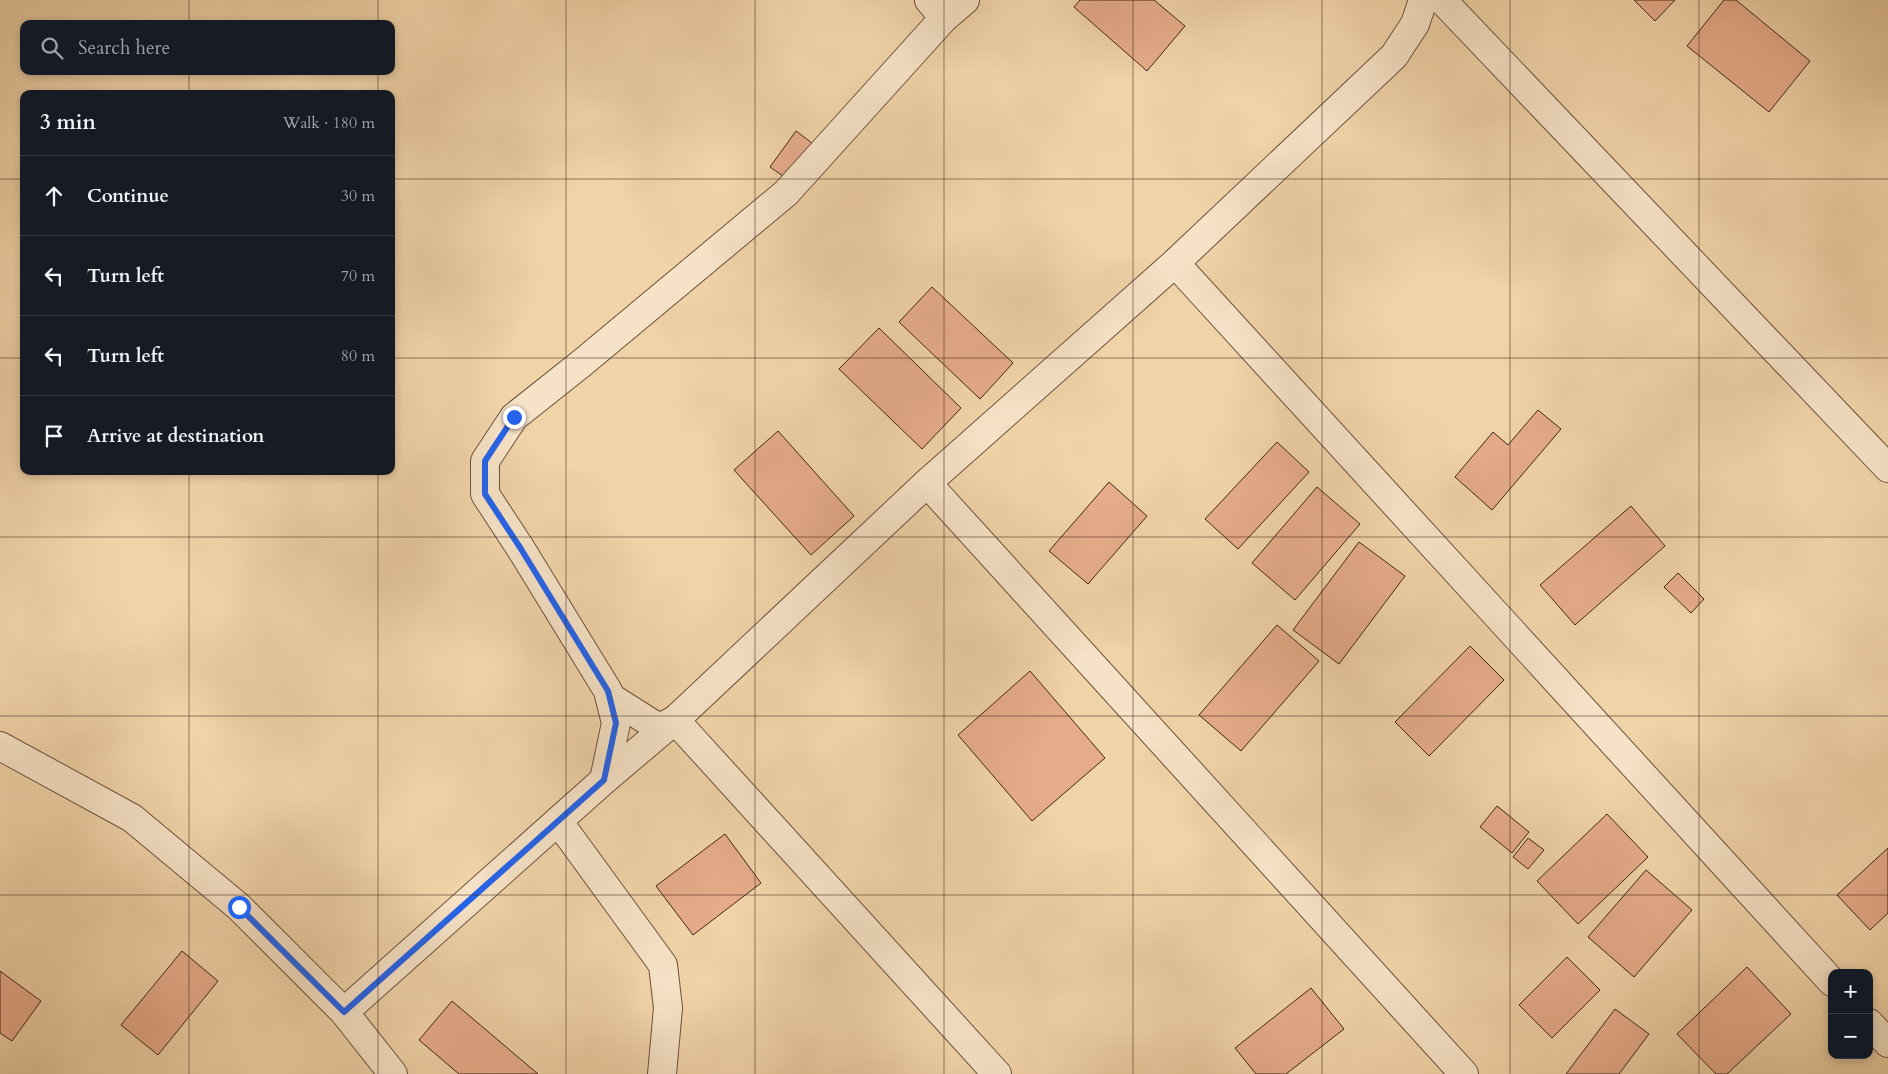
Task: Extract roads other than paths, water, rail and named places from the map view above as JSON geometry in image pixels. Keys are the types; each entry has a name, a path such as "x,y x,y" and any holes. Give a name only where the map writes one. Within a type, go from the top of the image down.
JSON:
{"street":[{"path":"604,780 616,723 608,691 537,574 485,494 485,461 514,417 786,193 936,9 965,0"},
{"path":"344,1012 604,780 675,720 927,484 1175,263 1394,56 1416,24 1423,0"},
{"path":"1442,0 1888,468"},
{"path":"1175,263 1828,978"},
{"path":"927,484 1464,1074"},
{"path":"610,697 659,728 675,720"},
{"path":"675,720 997,1074"},
{"path":"0,746 132,818 239,907 344,1012 393,1074"},
{"path":"558,821 663,965 668,1008 662,1074"},
{"path":"1873,1026 1888,1043"}]}
